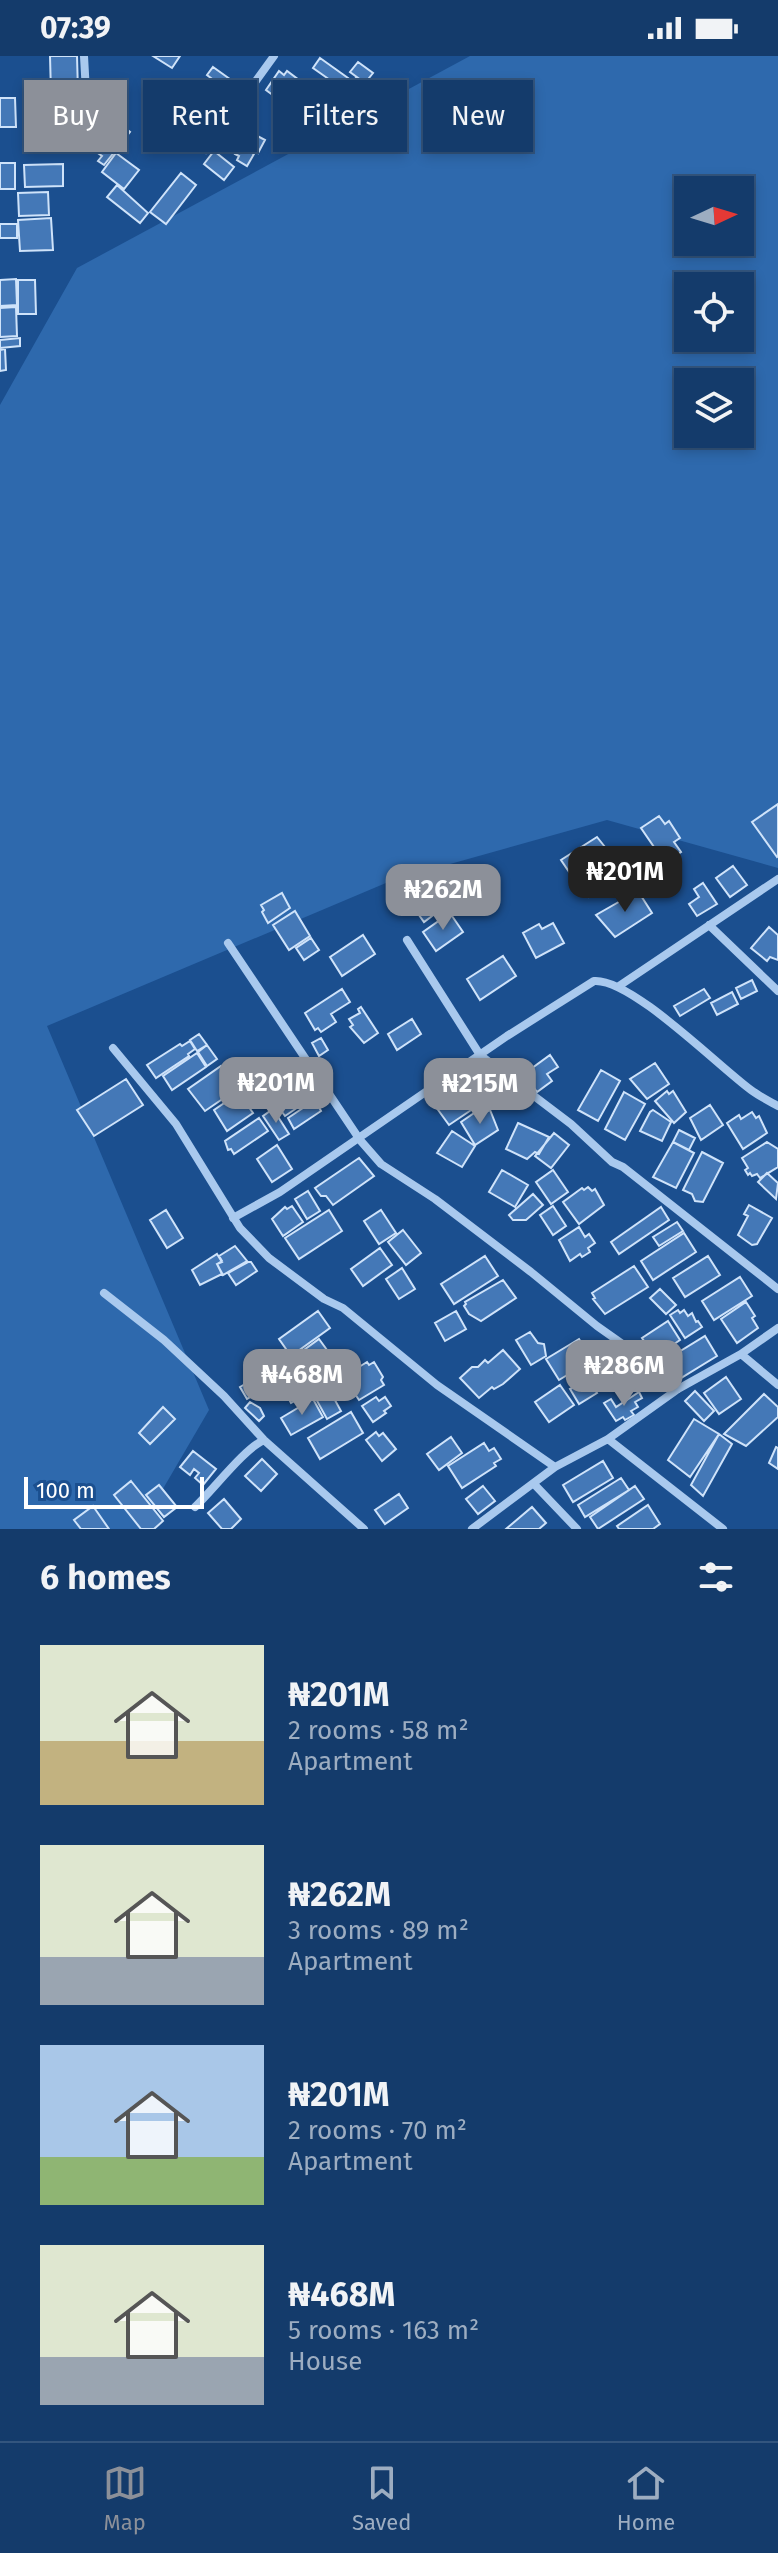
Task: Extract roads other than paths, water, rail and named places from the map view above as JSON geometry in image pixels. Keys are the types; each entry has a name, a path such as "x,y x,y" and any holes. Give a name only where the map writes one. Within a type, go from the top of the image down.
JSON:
{"street":[{"path":"84,56 85,80"},
{"path":"257,80 274,56"},
{"path":"619,986 778,879"},
{"path":"709,925 778,991"},
{"path":"407,940 480,1055 571,1124 612,1162 623,1167 778,1289"},
{"path":"228,943 360,1140 381,1164 456,1215 597,1326 642,1356 678,1389"},
{"path":"233,1218 280,1192 360,1140 375,1125 588,983 603,980 619,986 646,1004 754,1093 778,1106"},
{"path":"113,1048 176,1124 233,1218 269,1258 324,1299 343,1308 437,1385 555,1467"},
{"path":"104,1293 164,1340 224,1396 264,1440 364,1529"},
{"path":"472,1529 555,1467 608,1439 678,1389 741,1354 778,1328"},
{"path":"741,1354 778,1385"},
{"path":"608,1439 723,1529"},
{"path":"195,1507 220,1484 251,1446 264,1440"},
{"path":"534,1484 577,1529"}]}
